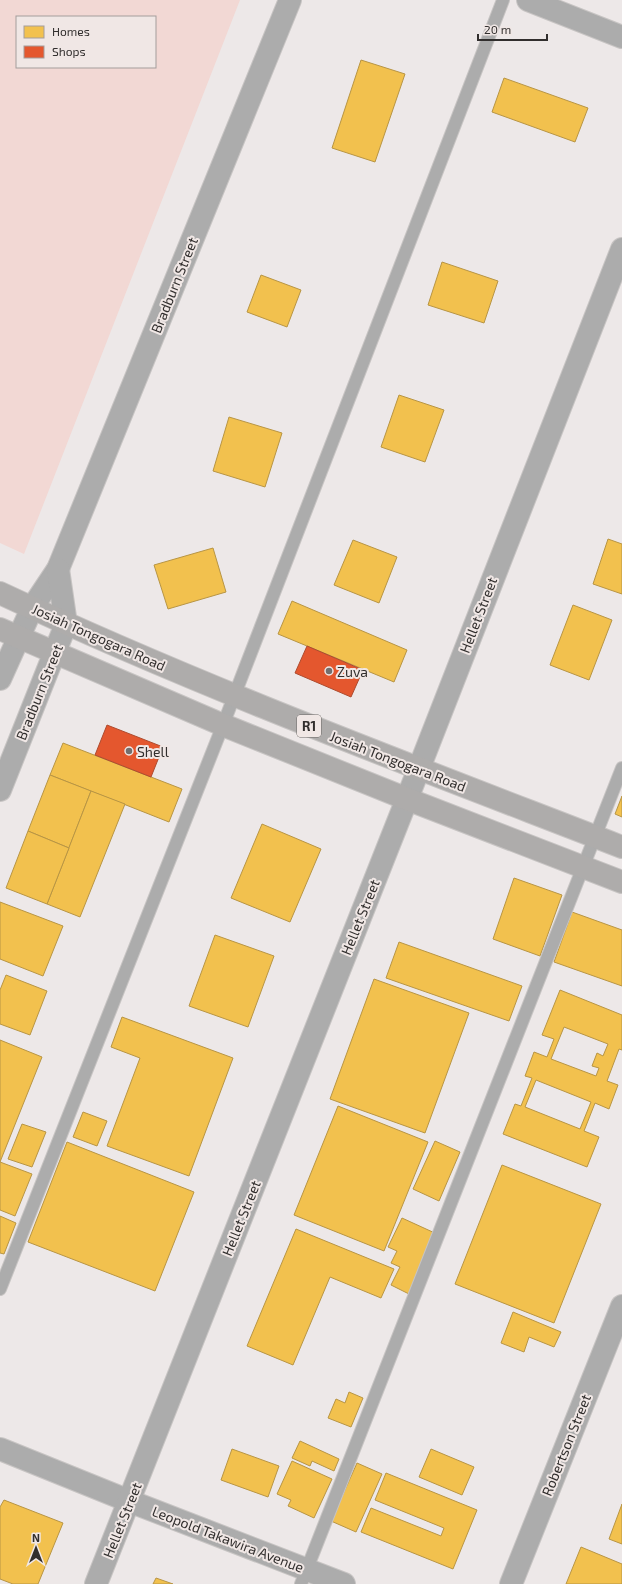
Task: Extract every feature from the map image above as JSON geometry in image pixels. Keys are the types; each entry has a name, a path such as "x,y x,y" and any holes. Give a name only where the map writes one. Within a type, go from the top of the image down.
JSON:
{"highway":[{"name":"Josiah Tongogara Road","path":"0,593 66,624 235,696 418,769 622,847"},
{"name":"R1","path":"9,633 224,725 407,799 622,882"}],"street":[{"name":"Bradburn Street","path":"0,680 9,633 32,608 58,569 290,0"},
{"path":"528,0 622,36"},
{"name":"Hellet Street","path":"96,1584 407,799 622,249"},
{"path":"58,569 66,624"},
{"name":"Bradburn Street","path":"0,790 66,624"},
{"name":"Robertson Street","path":"511,1584 622,1306"},
{"name":"Leopold Takawira Avenue","path":"0,1449 129,1501 304,1577 344,1584"}],"lane":[{"path":"0,1289 224,725 503,0"},
{"path":"304,1577 622,768"}],"shaded area":[{"path":"0,0 240,0 24,554 0,543"}],"building: Homes":[{"path":"361,60 405,74 375,162 332,148"},
{"path":"504,78 588,108 575,142 492,112"},
{"path":"442,262 498,281 484,323 428,305"},
{"path":"261,275 301,290 287,327 247,312"},
{"path":"399,395 444,410 425,462 381,447"},
{"path":"229,417 282,433 265,487 213,471"},
{"path":"608,539 622,544 622,594 593,584"},
{"path":"353,540 397,557 379,603 334,585"},
{"path":"213,548 226,592 168,609 154,565"},
{"path":"292,601 407,650 394,682 278,634"},
{"path":"573,605 612,620 589,680 550,665"},
{"path":"63,743 182,789 169,822 50,775"},
{"path":"50,775 91,791 69,848 28,831"},
{"path":"91,791 125,804 80,917 47,904"},
{"path":"622,796 622,817 615,814"},
{"path":"262,824 321,849 290,922 231,898"},
{"path":"28,831 69,848 47,904 6,888"},
{"path":"514,878 562,895 540,956 493,939"},
{"path":"0,902 63,926 43,976 0,959"},
{"path":"572,912 622,930 622,986 554,962"},
{"path":"215,935 274,956 248,1027 189,1006"},
{"path":"399,942 522,986 509,1021 386,978"},
{"path":"6,975 47,991 30,1035 0,1024 0,990"},
{"path":"374,979 469,1013 425,1133 330,1099"},
{"path":"560,990 622,1015 622,1050 619,1049 607,1081 618,1085 609,1109 595,1103 584,1131 599,1137 587,1167 503,1134 515,1104 521,1106 532,1078 525,1076 534,1052 547,1057 554,1039 542,1035","holes":["564,1027 608,1044 603,1056 597,1053 592,1066 599,1068 596,1076 551,1059","536,1080 591,1102 580,1129 525,1107"]},
{"path":"122,1017 233,1058 189,1176 107,1146 140,1058 111,1047"},
{"path":"0,1040 42,1057 0,1162"},
{"path":"338,1106 428,1142 384,1251 294,1215"},
{"path":"83,1112 107,1121 97,1146 73,1137"},
{"path":"22,1124 46,1132 32,1167 8,1159"},
{"path":"435,1141 460,1152 439,1201 413,1189"},
{"path":"67,1142 194,1192 155,1291 28,1242"},
{"path":"0,1162 32,1174 15,1216 0,1210"},
{"path":"502,1165 601,1204 554,1323 455,1284"},
{"path":"0,1216 16,1223 4,1254 0,1253"},
{"path":"402,1218 437,1234 409,1294 391,1285 400,1267 391,1263 397,1251 388,1247"},
{"path":"296,1229 394,1269 381,1298 330,1277 293,1365 247,1346"},
{"path":"513,1312 561,1332 554,1347 529,1337 524,1352 501,1343"},
{"path":"349,1392 363,1398 351,1427 328,1418 336,1399 345,1403"},
{"path":"300,1441 339,1459 334,1471 312,1461 310,1466 292,1458"},
{"path":"232,1449 279,1466 268,1497 221,1480"},
{"path":"431,1449 474,1467 462,1495 419,1477"},
{"path":"292,1461 332,1479 314,1518 288,1506 291,1500 277,1494"},
{"path":"357,1463 382,1474 356,1532 331,1521"},
{"path":"386,1473 477,1510 453,1569 361,1532 371,1508 441,1536 444,1528 375,1500"},
{"path":"4,1500 63,1523 38,1584 13,1584 0,1579 0,1507"},
{"path":"622,1504 622,1544 609,1539"},
{"path":"581,1547 622,1564 622,1584 566,1584"},
{"path":"156,1578 173,1584 153,1584"}],"building: Shops":[{"name":"Zuva","path":"307,646 363,670 351,697 295,673"},
{"name":"Shell","path":"107,725 163,747 151,777 95,755"}],"place":[{"name":"Zuva","path":"329,671"},
{"name":"Shell","path":"129,751"}]}
